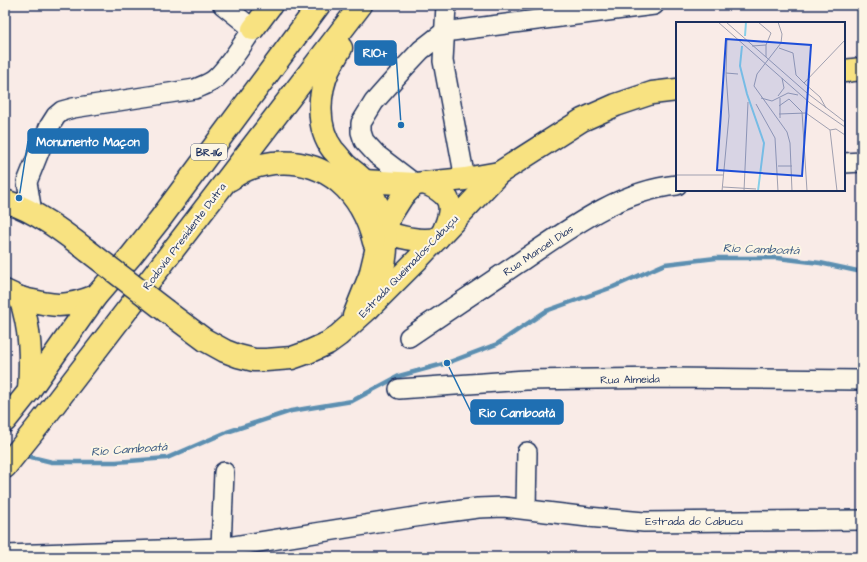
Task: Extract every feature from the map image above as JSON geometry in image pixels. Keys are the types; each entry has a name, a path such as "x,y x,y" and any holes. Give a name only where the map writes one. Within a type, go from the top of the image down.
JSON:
{"main road":[{"path":"253,29 271,5"},
{"name":"BR-116","path":"5,420 24,397 96,296 131,256 161,218 319,5"},
{"name":"Rodovia Presidente Dutra","path":"5,467 361,5"},
{"path":"366,5 329,70 324,86 321,104 321,120 325,134 332,148 344,163 364,181 374,198 380,212 377,237"},
{"path":"845,71 862,69"},
{"name":"Estrada Queimados-Cabuçu","path":"351,323 369,308 499,173 582,120 616,105 652,93 676,90"},
{"path":"221,188 235,176 258,166 281,163 308,165 339,181 356,200 377,237 386,247 384,266 379,286 369,308"},
{"name":"Estrada Queimados-Cabuçu","path":"351,323 370,276 377,237 398,202 420,184 465,179 499,173"},
{"path":"364,181 420,184 440,191 446,196 449,202 450,217 441,234 429,240 377,237"},
{"path":"5,201 32,212 53,225 88,250 194,333 214,346 238,356 254,360 292,358 328,343 351,323"},
{"path":"12,295 48,305 59,306 81,302 96,296"},
{"path":"12,295 26,315 30,339 31,367 24,397"}],"street":[{"path":"32,212 27,182 49,128 56,116 62,111 185,91 205,85 215,79 253,29 223,5"},
{"path":"446,5 443,61 465,179"},
{"path":"420,184 377,155 364,141 361,132 361,123 374,102 405,67 421,50 444,32 654,5"},
{"path":"845,164 862,162"},
{"path":"5,197 27,182"},
{"name":"Rua Manoel Dias","path":"409,337 582,220 627,198 663,186 676,184"},
{"name":"Rua Almeida","path":"399,389 526,380 667,378 862,380"},
{"path":"526,509 527,452"},
{"path":"221,548 224,472"},
{"name":"Estrada do Cabucu","path":"6,555 221,548 478,508 504,507 644,522 862,520"}],"waterway":[{"name":"Rio Camboatá","path":"23,455 52,462 116,462 167,458 227,432 291,411 352,401 399,376 447,363 497,344 546,311 613,287 665,264 716,258 778,258 820,263 862,272"}],"place":[{"name":"RIO+","path":"401,125"},
{"name":"Monumento Maçon","path":"19,198"},
{"name":"Rio Camboatá","path":"447,363"}]}
